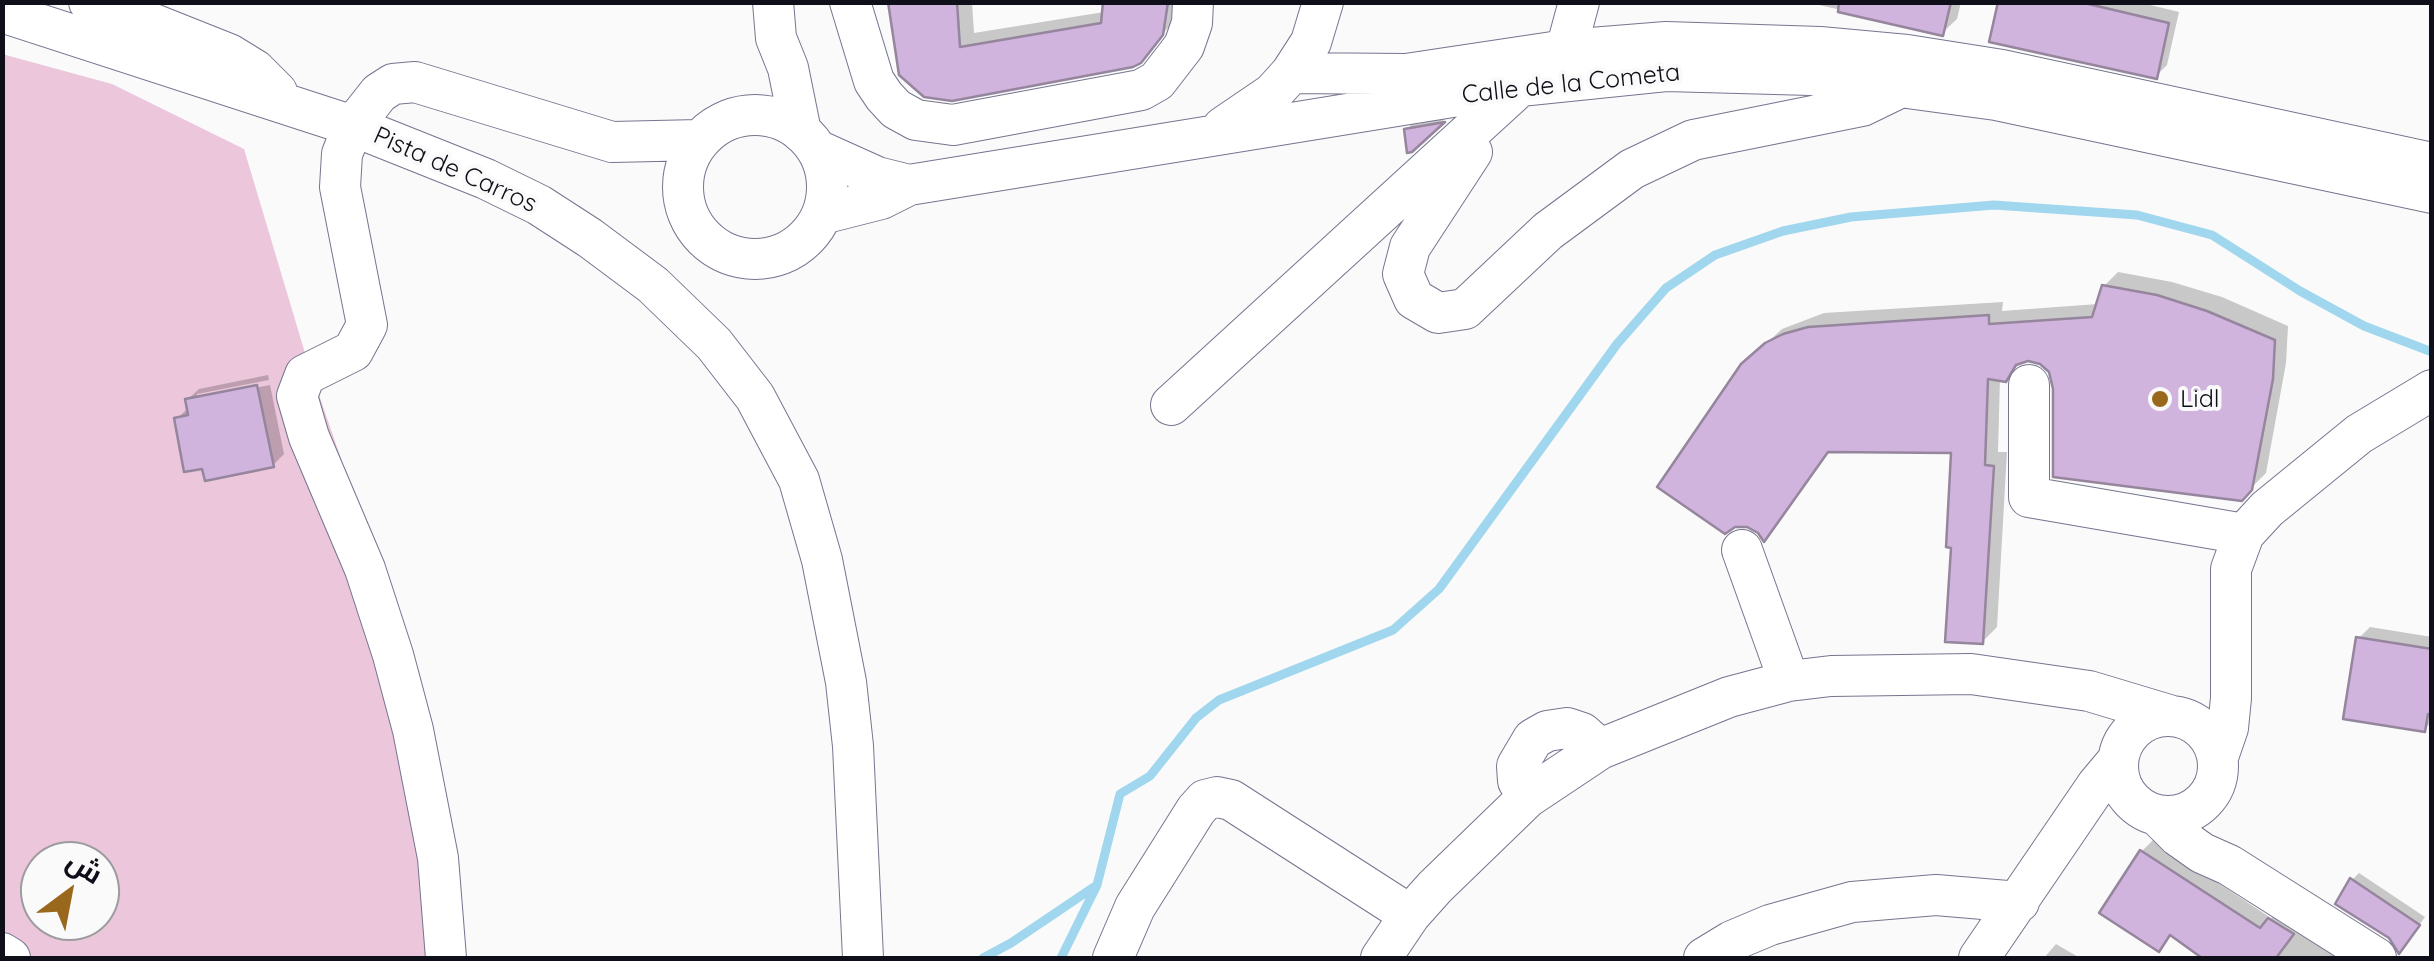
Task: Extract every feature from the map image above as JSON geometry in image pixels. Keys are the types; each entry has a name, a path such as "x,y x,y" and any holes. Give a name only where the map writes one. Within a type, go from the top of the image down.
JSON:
{"street":[{"path":"89,2 229,54 271,84 285,104"},
{"path":"850,2 874,82 884,96 896,109 932,124 953,125 1141,90 1158,81 1184,46 1192,23 1192,2"},
{"path":"1301,121 1286,102 1285,90 1311,42 1323,2"},
{"name":"Calle de la Cometa","path":"1566,50 1579,2"},
{"name":"Pista de Carros","path":"2,12 353,126 486,179 539,205 590,238 653,285 714,344 755,397 798,480 822,560 853,746 863,958"},
{"path":"740,116 774,20"},
{"path":"774,20 809,141 827,181 822,214 812,232 797,246 773,257 734,256 710,244 692,224 684,199 685,168 700,140 711,129 740,116 761,115 783,120 809,141"},
{"name":"Calle de la Cometa","path":"1200,138 1242,118 1292,73 1406,74 1566,50 1666,42 1742,42 1907,55 2043,78 2432,163"},
{"name":"Calle de la Cometa","path":"822,214 867,204 908,185 1520,86 1666,71 1811,76 1996,100 2432,193"},
{"path":"446,958 438,858 398,674 375,596 309,437 297,396 300,380 352,351 368,324 340,188 342,154 353,126 379,92 393,84 415,82 612,142 700,140"},
{"path":"1171,405 1520,86"},
{"path":"1472,152 1410,247 1403,274 1414,300 1438,313 1465,310 1548,231 1632,168 1693,140 1862,106 1902,86"},
{"name":"Calle de la Cometa","path":"809,141 876,177 908,185"},
{"path":"612,142 684,199"},
{"path":"2030,386 2029,497 2244,534"},
{"path":"2049,684 2092,705 2110,720 2121,749 2119,778 2127,796 2140,809 2158,816 2193,811 2207,799 2217,779 2218,756 2228,728 2232,698 2232,569 2244,534 2267,508 2359,434 2432,390"},
{"path":"1742,550 1789,681"},
{"path":"1978,958 2121,749 2144,722 2177,717 2205,706 2220,689 2230,668"},
{"path":"1381,958 1410,915 1474,846 1528,797 1600,749 1698,708 1789,681 1930,672 2015,678 2130,701 2177,717 2200,727 2212,740 2218,756"},
{"path":"1112,958 1135,907 1196,810 1205,800 1217,796 1231,800 1410,915"},
{"path":"2207,799 2210,835 2229,865"},
{"path":"2158,816 2202,853 2229,865 2376,958"},
{"path":"1704,958 1770,924 1852,902 1936,895 2019,902"},
{"path":"2,953 10,958"}],"shaded area":[{"path":"2,54 112,84 244,149 308,363 404,641 465,958 3,958"}],"building":[{"path":"888,2 957,2 960,47 1101,23 1103,2 1168,2 1163,35 1141,63 1133,67 952,101 924,97 899,75"},
{"path":"1839,2 1951,2 1943,36 1838,12"},
{"path":"1998,2 2080,2 2169,23 2157,79 1989,42"},
{"path":"1445,122 1412,152 1407,153 1404,129"},
{"path":"2102,285 2157,295 2275,340 2273,379 2252,490 2242,501 2053,477 2053,389 2049,372 2028,361 2016,365 2006,382 1988,379 1985,465 1994,466 1983,644 1945,642 1951,548 1946,547 1951,453 1828,452 1764,542 1747,527 1735,527 1725,534 1657,487 1741,364 1765,343 1783,334 1808,327 1989,315 1989,324 2092,317"},
{"path":"257,385 274,467 205,481 202,469 184,472 174,418 188,415 185,399"},
{"path":"2356,637 2432,649 2432,714 2428,714 2425,732 2343,719"},
{"path":"2140,850 2260,928 2268,918 2294,934 2276,958 2202,958 2170,935 2159,952 2099,913"},
{"path":"2350,878 2420,925 2399,954 2389,938 2335,904"}],"waterway":[{"path":"1061,958 1097,885 1120,794 1150,776 1196,718 1219,700 1393,630 1439,589 1617,344 1666,288 1715,255 1783,231 1851,217 1994,205 2137,215 2212,235 2364,326 2432,352"},
{"path":"983,958 1094,887"}],"place":[{"name":"Lidl","path":"2160,399"}]}
